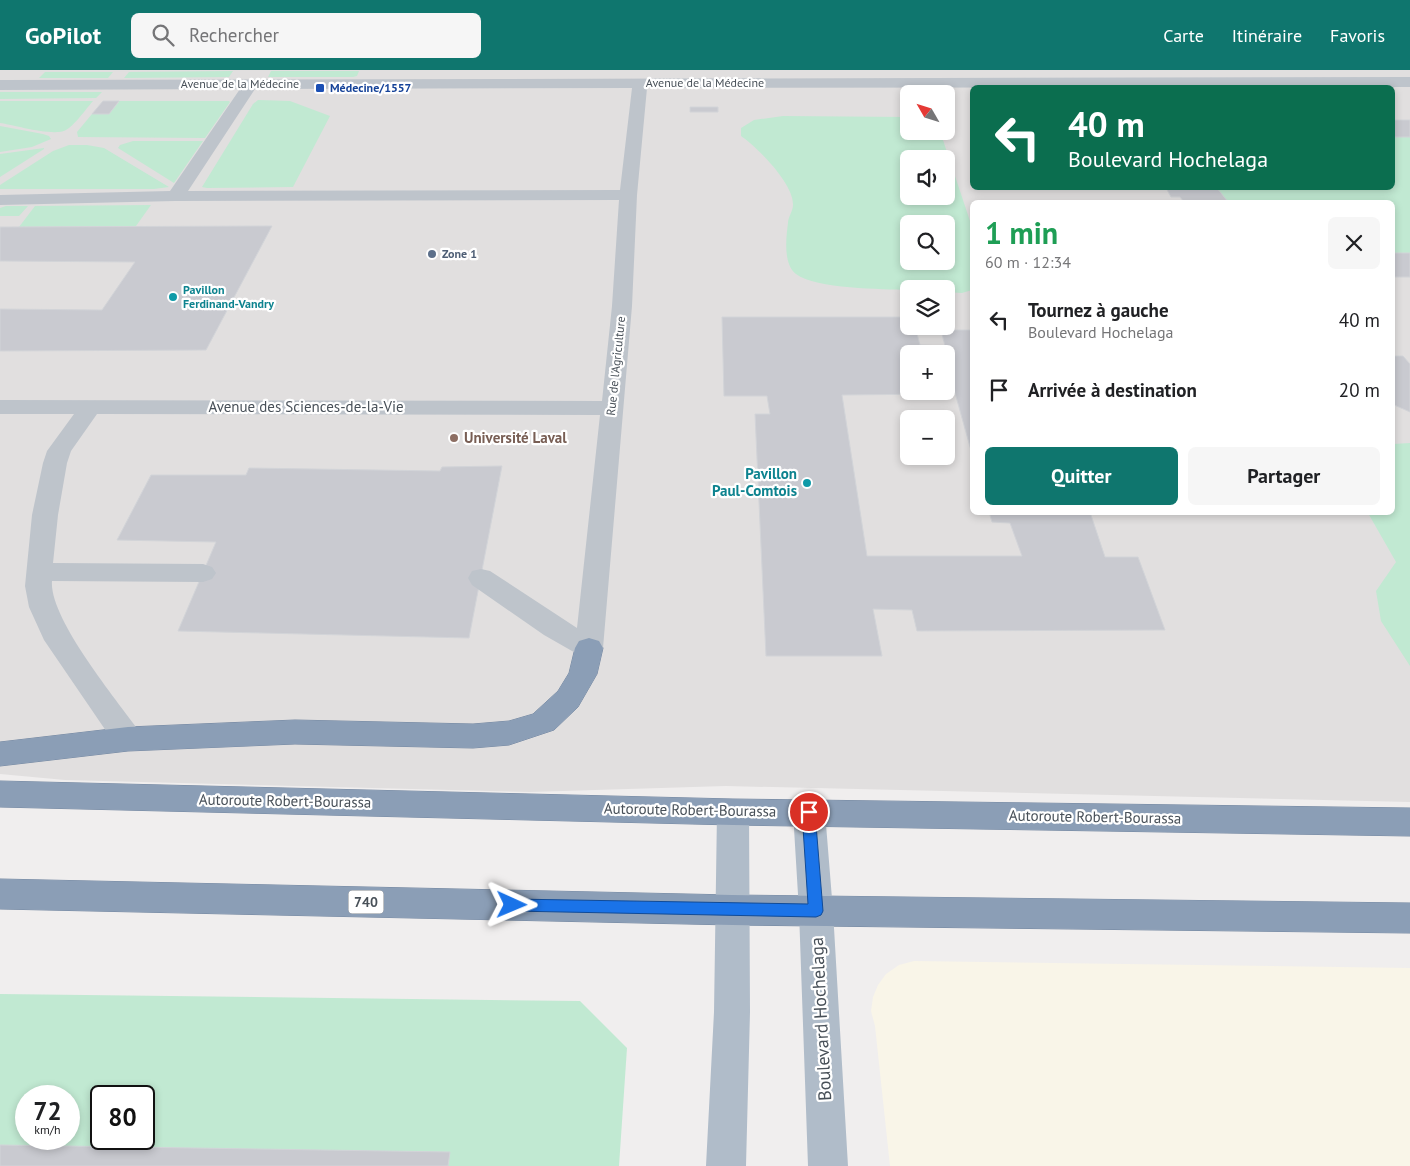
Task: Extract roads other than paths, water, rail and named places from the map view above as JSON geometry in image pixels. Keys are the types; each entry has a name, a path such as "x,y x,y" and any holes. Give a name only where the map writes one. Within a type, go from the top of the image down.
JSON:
{"highway":[{"path":"0,754 128,739 295,732 473,736 509,733 543,722 568,699 583,674 589,648"},
{"name":"Autoroute Robert-Bourassa","path":"0,794 733,812 1410,822"},
{"name":"740","path":"0,894 816,911"},
{"path":"816,911 1410,918"}],"main road":[{"path":"726,1166 732,1012 733,812"},
{"name":"Boulevard Hochelaga","path":"809,812 816,911 828,1166"}],"street":[{"name":"Avenue de la Médecine","path":"0,85 640,84 813,76 1410,82"},
{"path":"175,196 251,84"},
{"name":"Rue de l'Agriculture","path":"589,648 622,306 628,195 640,84"},
{"path":"0,200 175,196 628,195"},
{"name":"Avenue des Sciences-de-la-Vie","path":"0,407 612,408"},
{"path":"90,407 60,451 55,463 45,515 38,586 43,607 54,633 128,739"},
{"path":"39,572 203,573"},
{"path":"481,578 554,628 589,648"}],"place":[{"name":"Médecine/1557","path":"320,88"},
{"name":"Zone 1","path":"432,254"},
{"name":"Pavillon Ferdinand-Vandry","path":"173,297"},
{"name":"Université Laval","path":"454,438"},
{"name":"Pavillon Paul-Comtois","path":"807,483"}]}
